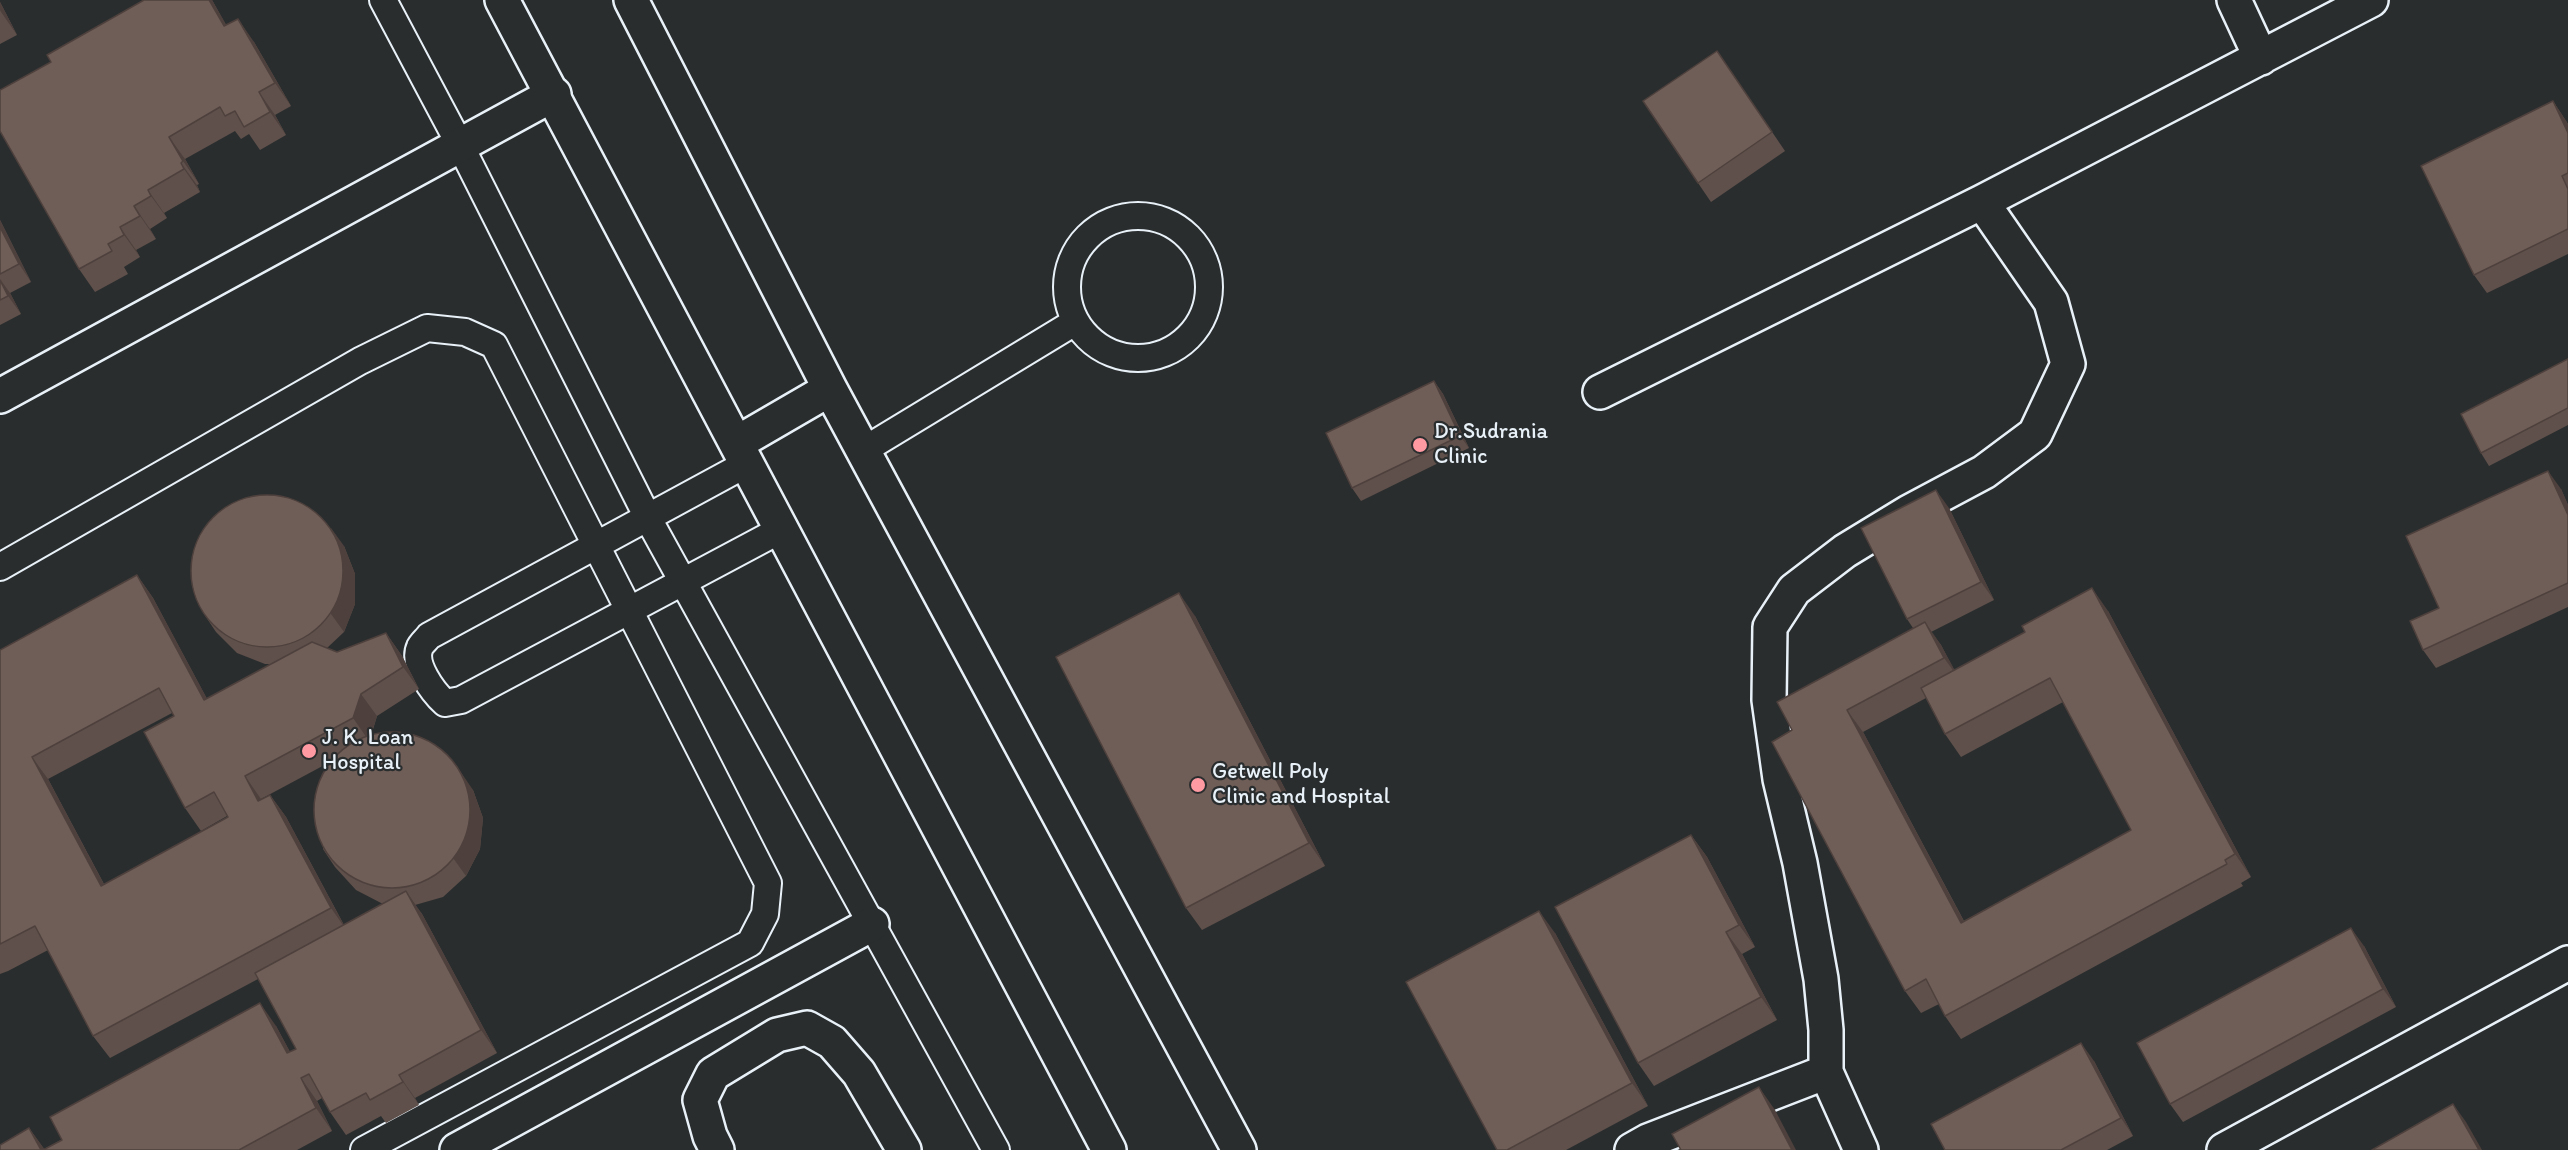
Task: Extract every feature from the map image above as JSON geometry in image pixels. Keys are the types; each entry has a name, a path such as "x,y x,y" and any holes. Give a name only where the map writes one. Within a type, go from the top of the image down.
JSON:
{"street":[{"path":"502,0 554,94 1109,1150"},
{"path":"631,0 830,389 1239,1150"},
{"path":"2234,0 2261,58"},
{"path":"1600,392 1982,202 2371,0"},
{"path":"0,396 554,94"},
{"path":"1861,1150 1826,1072 1826,1030 1821,979 1800,863 1780,779 1769,700 1770,627 1794,590 1845,551 1909,512 1984,472 2035,434 2068,364 2051,302 1982,202"},
{"path":"742,453 830,389"},
{"path":"457,1150 872,924"},
{"path":"2224,1150 2568,963"},
{"path":"717,1150 710,1136 700,1100 713,1074 777,1035 807,1028 832,1042 859,1072 904,1150"},
{"path":"1632,1150 1648,1141 1826,1072"}],"lane":[{"path":"383,0 460,145 648,518 996,1150"},
{"path":"1125,217 1148,217 1169,223 1188,236 1201,254 1208,275 1208,300 1199,323 1183,342 1161,354 1137,358 1113,354 1091,342 1076,322 1068,302 1066,279 1073,257 1086,238 1104,225 1125,217"},
{"path":"864,450 1076,322"},
{"path":"0,567 360,362 427,328 465,332 494,345 768,883 765,914 750,943 364,1150"},
{"path":"742,453 648,518 429,636 420,648 418,662 444,703 461,700 684,584 782,530"}],"building":[{"path":"144,0 209,0 224,26 238,19 275,83 259,92 270,112 244,127 235,111 225,116 220,107 169,137 183,161 181,163 184,169 148,190 151,196 134,206 140,216 120,227 124,235 108,244 112,251 79,269 0,131 0,90 51,62 47,55"},
{"path":"1717,51 1772,132 1698,183 1643,101"},
{"path":"2553,101 2568,133 2568,173 2562,176 2568,189 2568,229 2474,275 2421,166"},
{"path":"0,227 19,264 0,274"},
{"path":"0,280 8,296 0,300"},
{"path":"2568,359 2568,408 2481,453 2461,414"},
{"path":"1434,381 1460,436 1352,488 1326,433"},
{"path":"2548,471 2568,515 2568,583 2423,650 2410,621 2439,608 2406,536"},
{"path":"1936,490 1981,582 1907,619 1861,528"},
{"path":"267,495 296,501 309,508 320,518 330,529 337,542 343,571 337,600 330,613 320,624 309,634 296,641 267,647 238,641 225,634 214,624 204,613 197,600 191,571 197,542 204,529 214,518 225,508 238,501"},
{"path":"137,575 204,700 312,642 337,652 386,633 403,667 361,694 353,718 245,776 258,801 270,795 331,908 93,1036 35,926 0,944 0,650","holes":["159,688 174,716 144,732 185,808 214,792 228,817 101,886 32,757"]},
{"path":"2092,588 2235,854 2225,860 2227,864 1945,1016 1926,979 1905,991 1772,742 1792,730 1777,702 1925,622 1944,658 1847,710 1961,923 2131,830 2050,678 1945,734 1921,688 2025,632 2022,626"},
{"path":"1179,593 1309,843 1186,908 1056,657"},
{"path":"392,732 422,738 447,755 464,780 470,810 464,840 447,865 422,882 392,888 362,882 337,865 320,840 314,810 320,780 337,755 362,738"},
{"path":"1691,835 1739,925 1726,932 1761,997 1638,1063 1555,907"},
{"path":"406,891 481,1030 399,1075 403,1082 370,1100 366,1093 330,1112 309,1074 301,1078 316,1108 239,1150 43,1150 62,1140 50,1117 260,1003 287,1053 296,1049 255,973"},
{"path":"1539,911 1632,1083 1507,1150 1497,1150 1406,982"},
{"path":"2351,928 2383,989 2170,1104 2137,1043"},
{"path":"2081,1043 2121,1118 2061,1150 1945,1150 1931,1124"},
{"path":"1759,1087 1792,1150 1681,1150 1672,1134"},
{"path":"2453,1104 2479,1150 2372,1150"},
{"path":"29,1128 41,1150 0,1150 0,1145"}],"place":[{"name":"Dr.Sudrania Clinic","path":"1420,445"},
{"name":"J. K. Loan Hospital","path":"309,751"},
{"name":"Getwell Poly Clinic and Hospital","path":"1198,785"}]}
